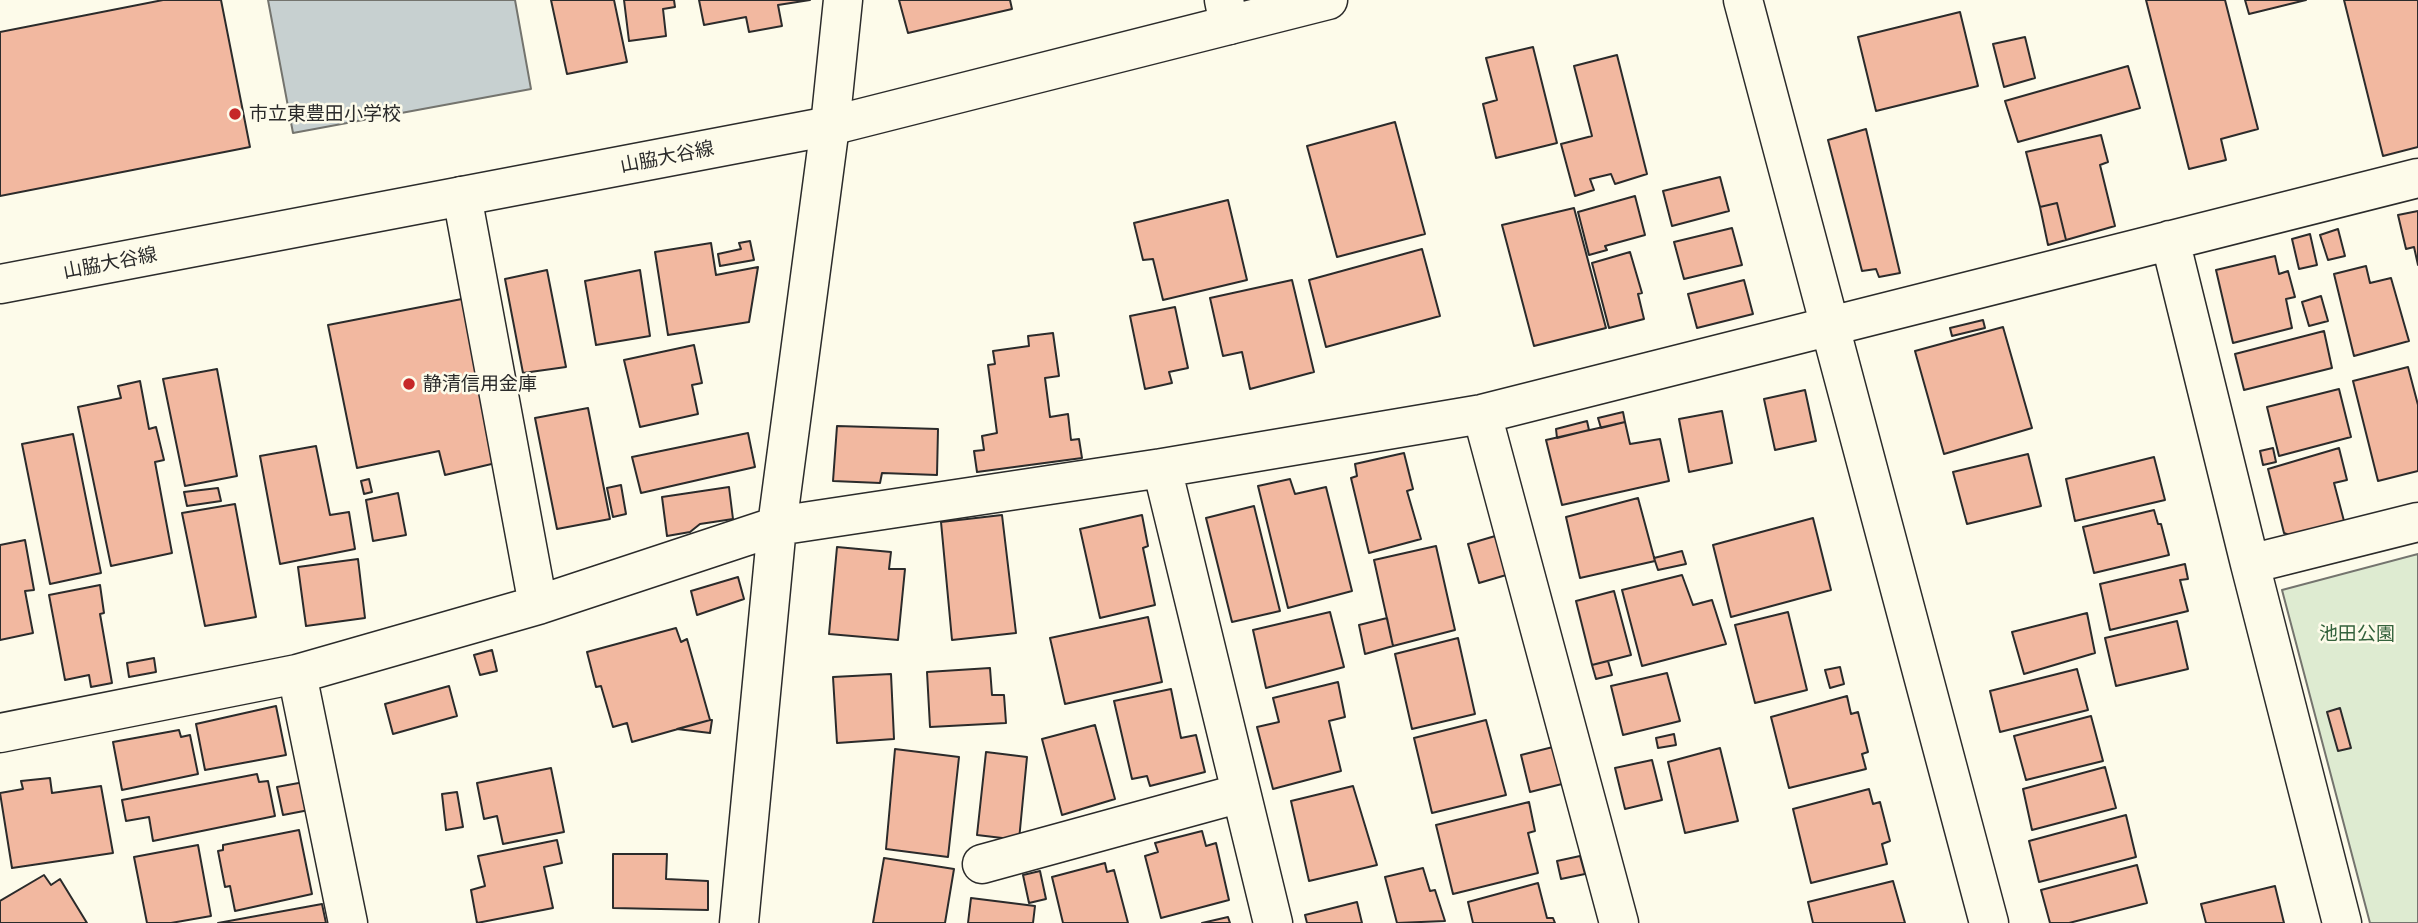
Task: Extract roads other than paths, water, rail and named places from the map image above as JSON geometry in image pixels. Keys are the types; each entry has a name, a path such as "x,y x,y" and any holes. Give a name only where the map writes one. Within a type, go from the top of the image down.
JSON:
{"street":[{"path":"739,923 777,526 830,126 843,0"},
{"name":"山脇大谷線","path":"0,284 830,126 1226,13 1328,0"},
{"path":"1743,0 1989,923"},
{"path":"0,733 297,674 538,605 777,526 1162,468 1482,415 1828,325 2418,178"},
{"path":"462,196 538,605"},
{"path":"2170,240 2342,923"},
{"path":"1482,415 1619,923"},
{"path":"1162,468 1273,923"},
{"path":"2250,565 2418,523"},
{"path":"297,674 348,923"},
{"path":"982,864 1241,793"}],"place":[{"name":"市立東豊田小学校","path":"235,114"},
{"name":"静清信用金庫","path":"409,384"}],"park label":[{"name":"池田公園","path":"2357,634"}]}
